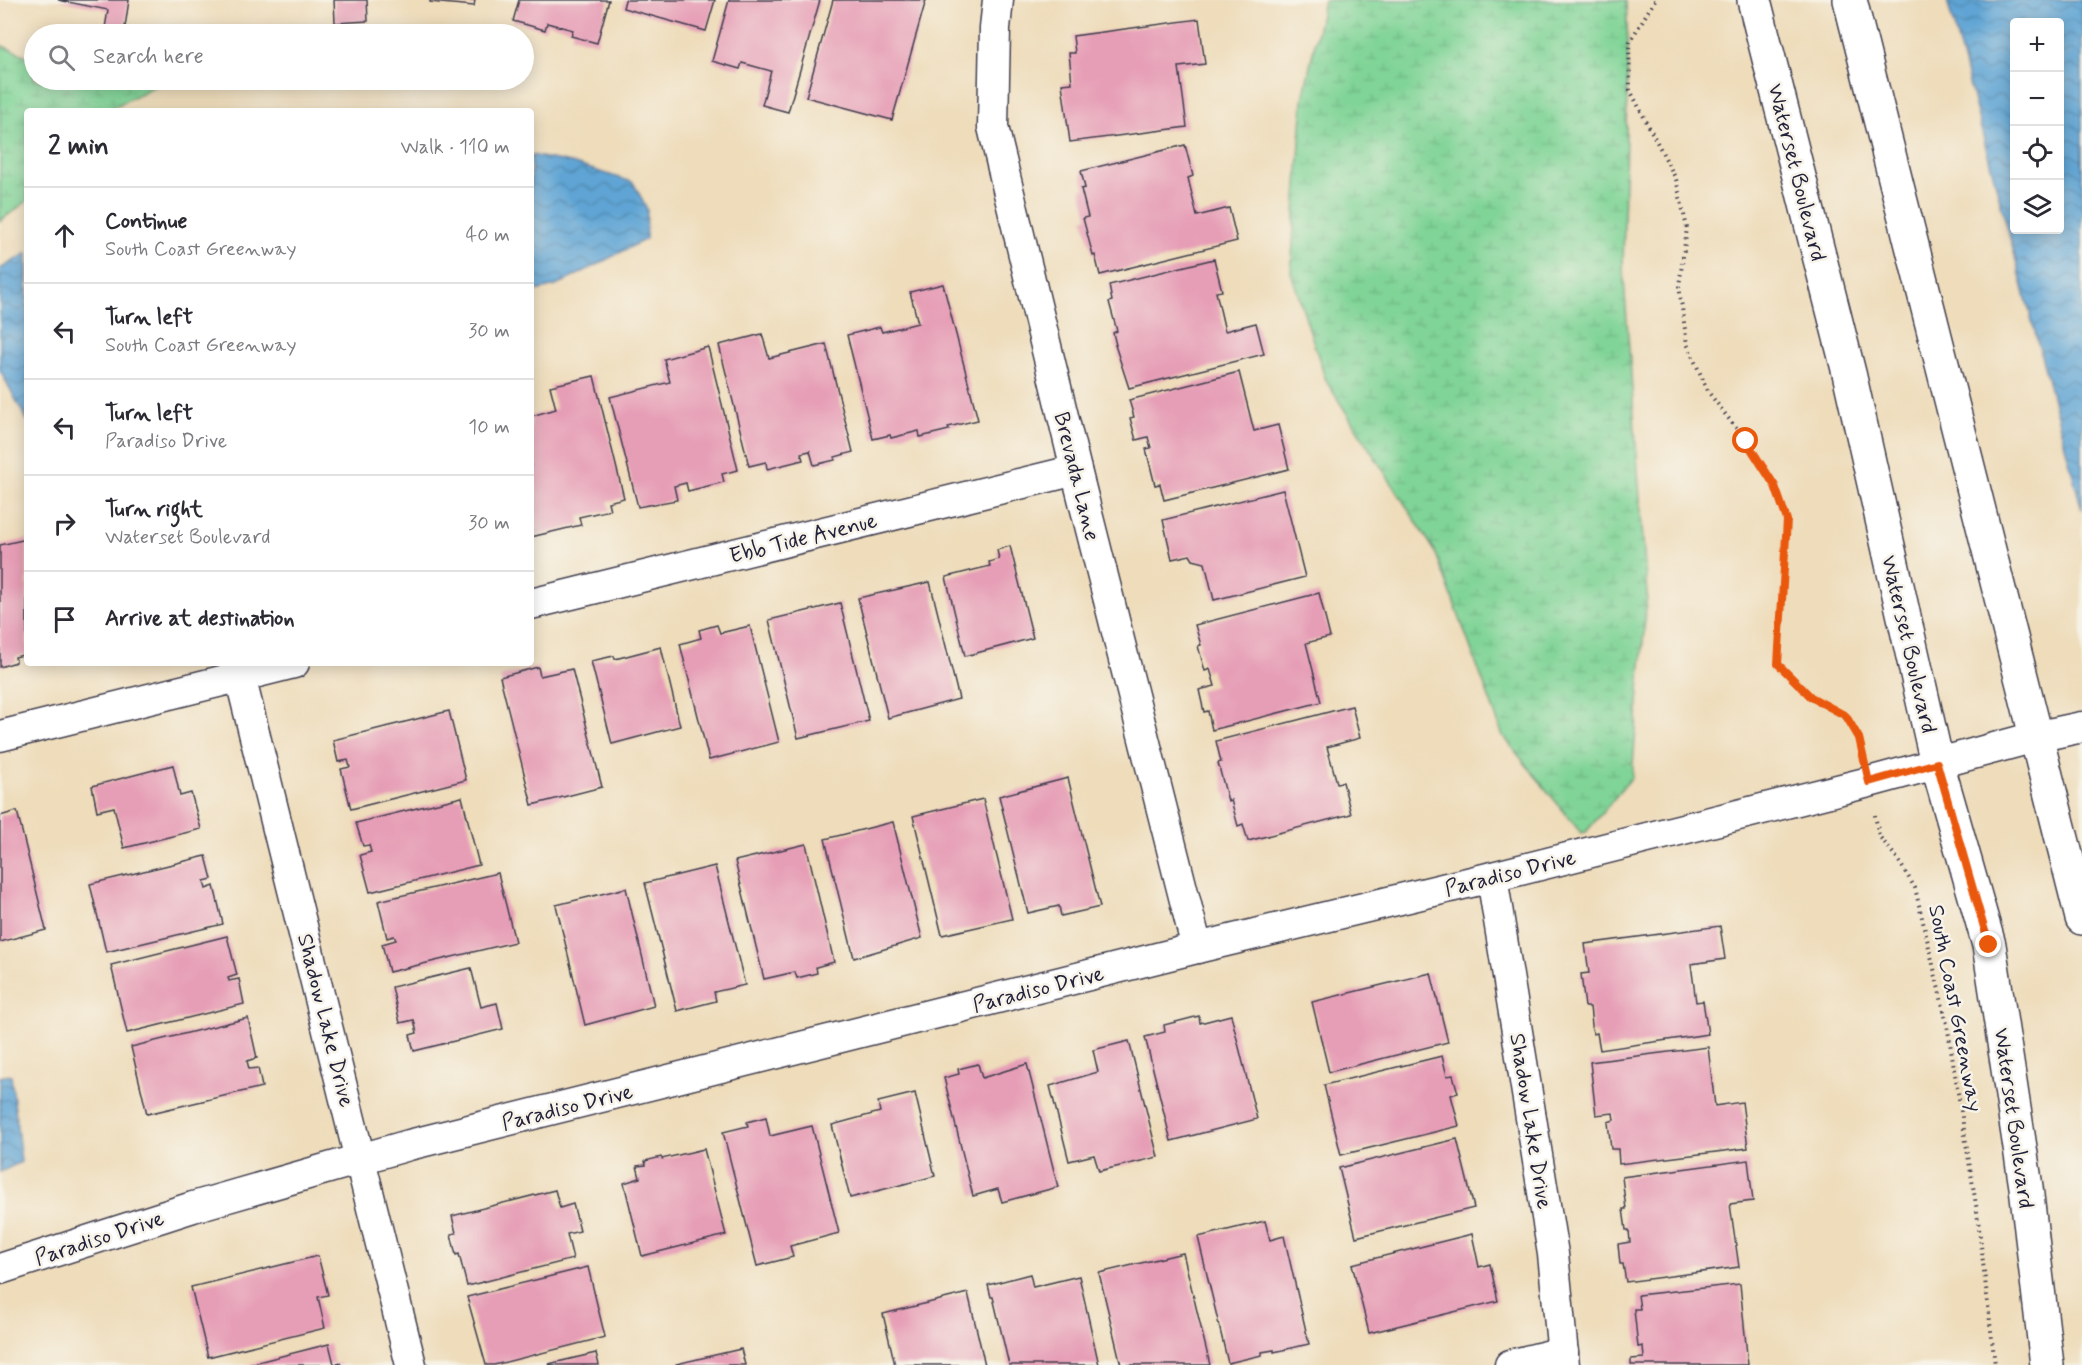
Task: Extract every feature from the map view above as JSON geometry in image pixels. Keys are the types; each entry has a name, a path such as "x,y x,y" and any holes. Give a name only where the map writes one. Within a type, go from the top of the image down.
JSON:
{"street":[{"name":"Brevada Lane","path":"998,0 995,28 993,127 1076,470 1197,948"},
{"name":"Waterset Boulevard","path":"1754,0 1850,373 1937,763 1989,945 2026,1187 2047,1365"},
{"path":"1850,0 2082,918"},
{"name":"Ebb Tide Avenue","path":"534,603 1076,470"},
{"path":"0,736 282,666"},
{"name":"Shadow Lake Drive","path":"240,676 362,1160 411,1365"},
{"name":"Paradiso Drive","path":"0,1269 193,1207 420,1143 1197,948 1492,877 1869,782 2035,737 2082,727"},
{"name":"Shadow Lake Drive","path":"1492,877 1553,1254 1563,1358"},
{"path":"1510,1365 1563,1358"}],"path":[{"name":"South Coast Greenway","path":"1655,0 1629,43 1630,90 1676,179 1687,228 1680,286 1687,344 1709,393 1746,441 1775,486 1787,520 1778,664 1811,697 1846,716 1859,738 1879,836 1898,858 1915,888 1947,1024 1977,1211 1995,1365"}],"green space":[{"path":"1324,0 1626,0 1628,49 1623,266 1647,594 1632,777 1586,832 1581,833 1503,736 1435,551 1326,381 1291,272 1303,99"},
{"path":"0,45 24,55 24,90 147,90 112,108 24,108 24,203 0,221"}],"water":[{"path":"1947,0 2082,0 2082,510"},
{"path":"534,156 571,163 633,182 647,209 646,239 556,286 534,291"},
{"path":"24,255 24,415 0,370 0,269"},
{"path":"11,1075 21,1162 0,1172 0,1077"}],"building":[{"path":"58,0 129,0 125,24 106,24 108,10"},
{"path":"334,0 367,0 368,21 335,23"},
{"path":"430,0 475,0 474,6 430,2"},
{"path":"519,0 609,0 597,43 571,36 573,30 547,23 545,30 534,27 534,24 513,21"},
{"path":"625,0 715,0 706,31 623,8"},
{"path":"729,0 820,0 788,112 762,105 771,71 742,63 740,69 712,61"},
{"path":"833,0 926,0 892,120 806,97"},
{"path":"1199,19 1205,64 1179,67 1187,127 1070,142 1062,84 1072,83 1069,53 1075,53 1073,36"},
{"path":"1185,145 1193,176 1188,178 1197,216 1229,208 1237,241 1100,275 1083,218 1088,217 1081,189 1085,188 1081,171"},
{"path":"1214,259 1222,291 1216,292 1225,331 1256,323 1264,354 1129,388 1115,345 1113,333 1117,331 1109,302 1112,301 1109,285"},
{"path":"943,284 978,420 920,437 919,431 891,438 890,435 873,439 847,335 880,327 882,332 918,323 910,292"},
{"path":"762,334 769,358 826,344 853,452 835,457 835,460 814,465 810,451 801,453 803,460 767,469 766,462 749,466 719,345"},
{"path":"708,347 738,470 722,474 724,482 688,491 686,483 674,486 677,500 638,507 610,397 670,382 664,359"},
{"path":"1239,372 1254,431 1278,425 1289,469 1164,500 1160,484 1155,485 1146,449 1151,448 1148,437 1136,440 1130,418 1134,417 1129,400"},
{"path":"594,376 624,498 608,502 610,510 579,517 581,525 534,536 534,415 556,409 550,386"},
{"path":"1283,490 1305,577 1214,600 1205,563 1193,560 1190,555 1172,559 1163,520"},
{"path":"24,540 24,655 15,657 16,662 0,667 0,545"},
{"path":"1010,546 1033,638 965,656 946,577 990,566 989,562 999,559 997,550"},
{"path":"930,582 959,699 888,718 858,598"},
{"path":"1319,593 1330,637 1306,643 1321,702 1212,730 1208,711 1204,712 1199,690 1215,686 1210,669 1205,671 1195,625"},
{"path":"840,603 869,721 798,738 769,620"},
{"path":"717,625 720,633 750,626 779,742 709,760 680,644 701,638 699,630"},
{"path":"661,647 680,726 612,744 591,661 614,656 615,659"},
{"path":"538,667 540,676 572,669 602,787 532,805 500,677"},
{"path":"1352,706 1360,738 1327,747 1337,783 1343,782 1351,814 1248,841 1243,824 1238,826 1231,800 1228,801 1218,763 1221,762 1216,741"},
{"path":"449,711 466,780 351,809 341,769 350,767 348,760 338,762 333,740"},
{"path":"173,765 180,796 191,793 201,829 124,848 114,807 97,811 92,786"},
{"path":"1068,778 1100,907 1061,916 1059,906 1028,913 999,796"},
{"path":"462,797 479,865 370,892 360,855 371,852 369,845 363,846 356,823"},
{"path":"983,799 1012,919 942,935 913,816"},
{"path":"17,811 46,930 0,942 0,816"},
{"path":"893,822 922,938 854,958 825,839"},
{"path":"806,844 834,962 816,967 817,973 797,978 795,972 764,979 735,861"},
{"path":"206,856 212,879 204,881 206,889 214,886 223,924 106,952 90,884"},
{"path":"715,866 745,985 714,992 716,1001 677,1011 645,883"},
{"path":"498,873 515,942 389,972 382,944 396,940 394,936 387,938 378,901"},
{"path":"626,888 654,1006 585,1025 556,905"},
{"path":"1720,926 1725,959 1691,964 1696,1002 1703,1001 1708,1034 1600,1050 1597,1033 1593,1034 1590,1007 1585,1007 1581,974 1589,973 1585,944"},
{"path":"227,936 237,975 228,978 229,981 239,979 244,1004 127,1033 111,965"},
{"path":"471,968 481,1007 497,1003 503,1029 414,1051 410,1035 417,1033 414,1020 400,1023 392,987"},
{"path":"1431,973 1448,1042 1329,1072 1312,1002"},
{"path":"1231,1015 1257,1119 1171,1141 1145,1037 1165,1032 1164,1025 1199,1016 1200,1023"},
{"path":"248,1018 257,1058 247,1061 249,1069 258,1068 262,1087 147,1114 131,1047"},
{"path":"1129,1041 1158,1157 1099,1171 1094,1155 1069,1161 1050,1086 1098,1072 1093,1050"},
{"path":"1708,1047 1715,1106 1742,1102 1748,1148 1619,1164 1618,1149 1611,1149 1608,1122 1614,1120 1613,1113 1596,1115 1590,1062"},
{"path":"1442,1056 1447,1076 1453,1075 1458,1093 1451,1095 1459,1126 1341,1155 1324,1085"},
{"path":"978,1064 982,1078 1027,1064 1058,1187 1002,1202 998,1189 973,1196 944,1078 959,1074 958,1069"},
{"path":"915,1093 935,1176 850,1198 832,1125 880,1112 878,1102"},
{"path":"766,1117 770,1136 812,1126 839,1233 790,1246 793,1257 757,1266 723,1132 748,1126 747,1122"},
{"path":"1457,1139 1474,1208 1356,1237 1339,1168"},
{"path":"704,1149 726,1235 642,1256 624,1183 640,1178 637,1166 646,1165 645,1161"},
{"path":"1748,1160 1753,1201 1730,1204 1739,1267 1626,1282 1623,1264 1620,1264 1618,1244 1630,1242 1623,1209 1626,1209 1622,1177"},
{"path":"555,1190 560,1208 573,1204 580,1231 567,1234 573,1259 467,1286 451,1234 456,1233 452,1216"},
{"path":"1265,1221 1270,1240 1284,1236 1309,1344 1274,1352 1274,1350 1262,1352 1262,1355 1228,1363 1198,1237"},
{"path":"1472,1234 1479,1267 1490,1264 1498,1301 1369,1333 1352,1264"},
{"path":"1183,1253 1210,1365 1121,1365 1099,1273"},
{"path":"318,1256 328,1295 318,1297 325,1328 208,1357 191,1287"},
{"path":"588,1267 605,1337 494,1365 486,1365 467,1297"},
{"path":"1030,1274 1033,1287 1079,1276 1099,1365 1009,1365 988,1285"},
{"path":"1740,1284 1748,1365 1631,1365 1631,1359 1644,1358 1643,1346 1638,1347 1634,1309 1640,1309 1638,1295"},
{"path":"968,1293 985,1365 895,1365 883,1314"},
{"path":"329,1344 334,1364 340,1363 341,1365 246,1365"},
{"path":"741,1349 745,1365 676,1365 676,1364"},
{"path":"596,1353 599,1365 549,1364"}],"route":[{"path":"1746,441 1775,486 1787,520 1778,664 1811,697 1846,716 1859,738 1869,782 1937,763 1989,945"}]}
